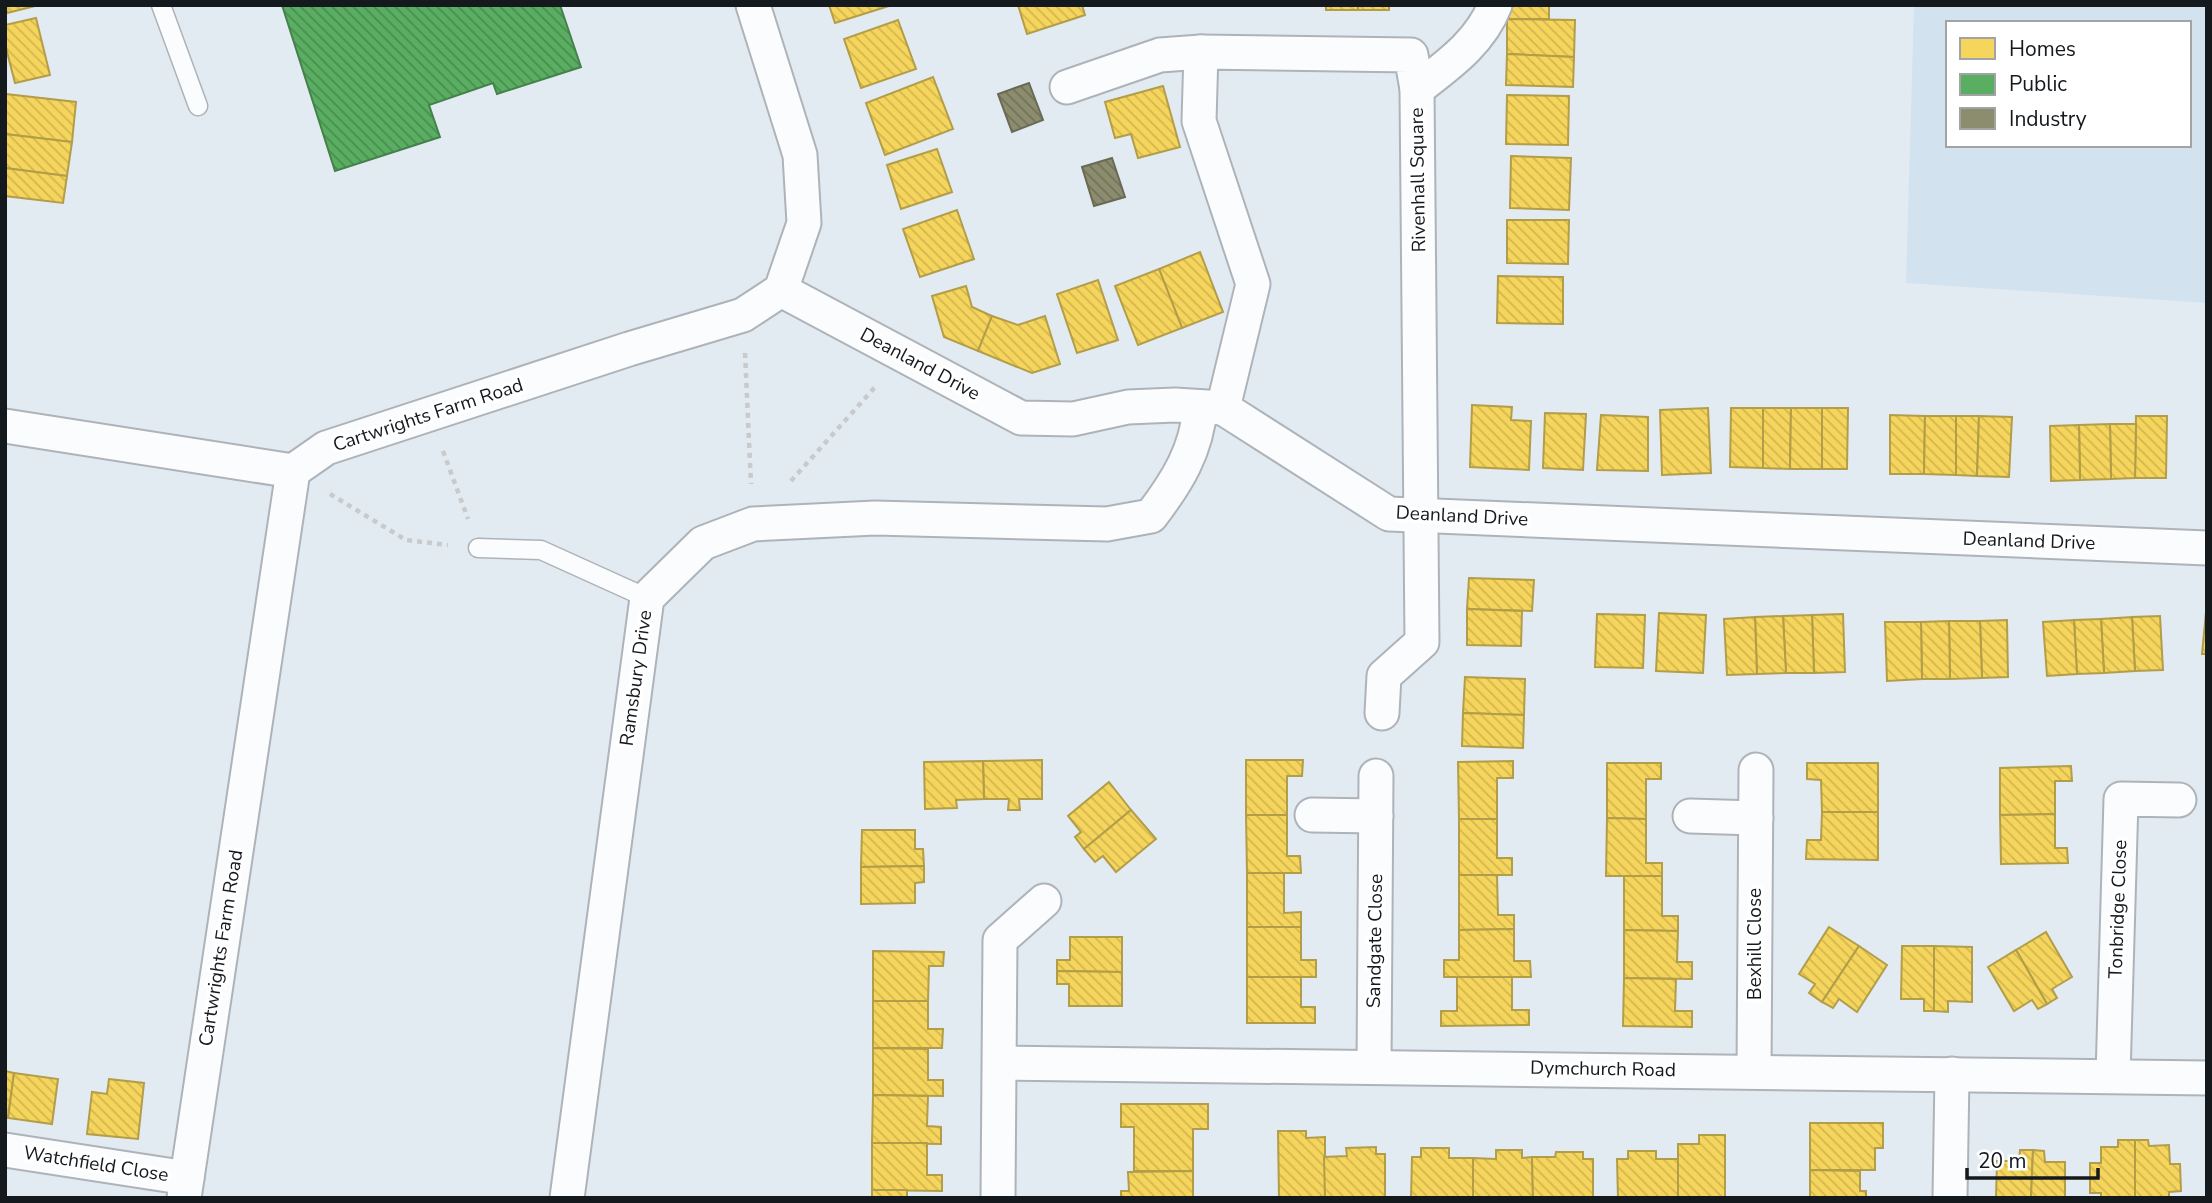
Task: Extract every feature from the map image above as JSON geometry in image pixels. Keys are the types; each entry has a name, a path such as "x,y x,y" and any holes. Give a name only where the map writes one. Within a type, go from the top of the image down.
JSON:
{"street":[{"path":"752,5 800,155 804,223 781,290"},
{"path":"1417,89 1462,53 1486,26 1494,5"},
{"path":"1201,52 1199,121 1253,284 1211,407"},
{"name":"Rivenhall Square","path":"1067,87 1160,55 1201,52 1411,55 1417,89 1422,642 1384,676 1382,713"},
{"name":"Cartwrights Farm Road","path":"185,1188 293,471 326,448 744,315 781,290"},
{"name":"Deanland Drive","path":"781,290 1021,418 1073,419 1128,407 1211,407 1389,514 2207,548"},
{"name":"Ramsbury Drive","path":"567,1198 648,598 703,543 753,524 875,518 1107,524 1151,516 1177,482 1211,407"},
{"path":"5,426 293,471"},
{"name":"Bexhill Close","path":"1754,1071 1756,770"},
{"name":"Sandgate Close","path":"1374,1067 1376,776"},
{"name":"Tonbridge Close","path":"2113,1076 2121,799 2179,800"},
{"path":"1312,815 1376,816"},
{"path":"1690,816 1756,818"},
{"path":"998,1198 1000,940 1045,901"},
{"name":"Dymchurch Road","path":"1000,1063 2207,1078"},
{"path":"1950,1198 1952,1074"},
{"name":"Watchfield Close","path":"5,1150 185,1188"}],"lane":[{"path":"162,5 198,106"},
{"path":"478,548 541,550 648,598"}],"path":[{"path":"744,315 753,524"},
{"path":"753,524 904,356"},
{"path":"293,471 405,540 478,548 430,414"}],"shaded area":[{"path":"1914,5 2207,5 2207,303 1906,283"}],"building: Homes":[{"path":"5,5 39,5 7,13"},
{"path":"829,5 892,5 835,23"},
{"path":"1018,5 1082,5 1085,15 1027,34"},
{"path":"1326,5 1358,5 1358,10 1326,10"},
{"path":"1358,5 1389,5 1389,10 1358,10"},
{"path":"1508,5 1549,5 1549,19 1507,19"},
{"path":"36,18 50,75 15,83 5,44 5,25"},
{"path":"1507,19 1575,20 1574,57 1507,54"},
{"path":"898,20 916,69 861,88 844,39"},
{"path":"1507,54 1574,57 1573,87 1506,85"},
{"path":"933,77 953,129 885,155 866,103"},
{"path":"1163,86 1180,147 1138,158 1131,134 1115,138 1105,102"},
{"path":"6,94 76,102 72,142 5,134"},
{"path":"1507,95 1569,96 1568,145 1506,144"},
{"path":"5,134 72,142 67,176 5,168"},
{"path":"937,149 952,192 901,209 887,165"},
{"path":"1511,156 1571,158 1569,210 1510,208"},
{"path":"5,168 67,176 63,203 5,196"},
{"path":"957,210 974,259 920,277 903,229"},
{"path":"1507,220 1569,220 1568,264 1507,263"},
{"path":"1200,252 1223,312 1182,328 1159,269"},
{"path":"1159,269 1182,328 1138,345 1115,286"},
{"path":"1498,276 1563,277 1563,324 1497,323"},
{"path":"1098,280 1118,340 1077,353 1057,294"},
{"path":"966,286 972,307 992,316 978,351 944,337 932,296"},
{"path":"992,316 1018,325 1045,316 1060,364 1032,373 978,351"},
{"path":"1472,405 1512,407 1511,420 1531,421 1529,470 1470,467"},
{"path":"1708,408 1711,473 1662,475 1660,410"},
{"path":"1731,408 1763,408 1763,468 1730,467"},
{"path":"1763,408 1791,408 1790,469 1763,468"},
{"path":"1791,408 1822,408 1822,469 1790,469"},
{"path":"1822,408 1848,408 1847,469 1822,469"},
{"path":"1545,413 1586,414 1583,470 1543,468"},
{"path":"1601,415 1648,417 1648,471 1597,470"},
{"path":"1890,415 1925,416 1924,474 1890,474"},
{"path":"1925,416 1956,416 1956,475 1924,474"},
{"path":"1956,416 1979,416 1977,476 1956,475"},
{"path":"1979,416 2012,417 2009,477 1977,476"},
{"path":"2136,416 2167,416 2166,478 2135,478"},
{"path":"2110,424 2136,424 2135,478 2111,479"},
{"path":"2110,424 2111,479 2080,480 2079,425"},
{"path":"2079,425 2080,480 2051,481 2050,426"},
{"path":"1469,578 1534,580 1532,611 1467,609"},
{"path":"1467,609 1522,611 1521,646 1467,645"},
{"path":"2206,612 2207,654 2202,654"},
{"path":"1659,613 1706,615 1703,673 1656,671"},
{"path":"1597,614 1645,615 1643,668 1595,667"},
{"path":"1843,614 1845,672 1814,673 1812,615"},
{"path":"1812,615 1814,673 1786,673 1783,616"},
{"path":"1783,616 1786,673 1757,674 1755,617"},
{"path":"2160,616 2163,670 2135,671 2132,617"},
{"path":"1755,617 1757,674 1727,675 1724,619"},
{"path":"2132,617 2135,671 2104,673 2101,619"},
{"path":"2101,619 2104,673 2077,674 2074,620"},
{"path":"2007,620 2008,677 1982,678 1980,621"},
{"path":"2074,620 2077,674 2047,676 2043,622"},
{"path":"1949,621 1980,621 1982,678 1950,679"},
{"path":"1949,621 1950,679 1922,679 1921,622"},
{"path":"1885,622 1921,622 1922,679 1887,681"},
{"path":"1465,677 1525,679 1524,715 1463,713"},
{"path":"1463,713 1524,715 1523,748 1462,746"},
{"path":"1042,760 1042,799 1019,799 1020,810 1008,810 1009,799 984,799 983,761"},
{"path":"1246,760 1303,760 1302,776 1287,776 1287,815 1246,815"},
{"path":"983,761 984,799 956,800 957,808 925,809 924,762"},
{"path":"1513,761 1513,778 1497,778 1497,819 1459,819 1458,762"},
{"path":"1607,763 1661,763 1661,779 1646,779 1646,819 1607,818"},
{"path":"1807,763 1878,763 1878,812 1822,812 1821,780 1807,779"},
{"path":"2071,766 2072,781 2055,781 2055,814 2000,815 2000,768"},
{"path":"1109,782 1131,810 1084,849 1075,837 1081,832 1068,816"},
{"path":"1131,810 1156,839 1116,872 1103,856 1095,862 1084,849"},
{"path":"1822,812 1878,812 1878,860 1806,859 1807,840 1821,840"},
{"path":"2055,814 2055,848 2067,848 2068,863 2001,864 2000,815"},
{"path":"1246,815 1287,815 1287,856 1300,856 1301,873 1247,873"},
{"path":"1607,818 1646,819 1646,863 1662,863 1662,876 1606,876"},
{"path":"1459,819 1497,819 1497,858 1512,858 1512,875 1459,875"},
{"path":"862,830 915,830 915,849 923,849 924,866 861,867"},
{"path":"924,866 924,882 915,883 915,903 861,904 861,867"},
{"path":"1247,873 1284,873 1284,913 1301,912 1301,927 1247,927"},
{"path":"1459,875 1497,875 1498,915 1514,915 1514,929 1459,930"},
{"path":"1624,876 1662,876 1662,916 1678,916 1678,931 1624,930"},
{"path":"1247,927 1301,927 1301,960 1316,960 1316,977 1247,977"},
{"path":"1829,927 1859,946 1822,1002 1809,993 1815,984 1799,974"},
{"path":"1514,929 1514,961 1530,961 1531,977 1444,977 1444,960 1459,960 1459,930"},
{"path":"1624,930 1678,931 1677,962 1692,962 1692,979 1624,978"},
{"path":"2046,932 2072,977 2052,989 2057,998 2047,1004 2016,950"},
{"path":"1070,937 1122,937 1122,972 1057,971 1057,960 1070,960"},
{"path":"1859,946 1887,965 1857,1012 1839,999 1833,1008 1822,1002"},
{"path":"1902,946 1934,946 1934,1011 1924,1011 1924,999 1901,999"},
{"path":"1934,946 1972,947 1972,1002 1948,1001 1948,1012 1934,1011"},
{"path":"2016,950 2047,1004 2038,1009 2032,1000 2014,1011 1988,967"},
{"path":"873,951 944,952 943,966 929,966 928,1001 873,1001"},
{"path":"1057,971 1122,972 1122,1006 1069,1006 1069,984 1057,984"},
{"path":"1247,977 1301,977 1301,1007 1315,1007 1315,1023 1247,1023"},
{"path":"1457,977 1512,977 1512,1010 1529,1010 1529,1025 1441,1026 1441,1011 1457,1011"},
{"path":"1624,978 1676,979 1675,1011 1692,1011 1692,1027 1623,1026"},
{"path":"873,1001 928,1001 928,1029 943,1029 942,1048 873,1048"},
{"path":"873,1048 928,1049 928,1080 943,1080 943,1096 873,1095"},
{"path":"5,1071 14,1073 8,1118 5,1118"},
{"path":"14,1073 58,1079 52,1124 8,1118"},
{"path":"109,1079 144,1083 138,1139 87,1134 92,1092 107,1094"},
{"path":"873,1095 928,1096 927,1126 941,1127 941,1144 872,1143"},
{"path":"1121,1104 1208,1104 1208,1129 1193,1129 1193,1171 1134,1171 1134,1127 1121,1127"},
{"path":"1810,1123 1883,1123 1883,1148 1875,1148 1875,1170 1810,1170"},
{"path":"1278,1131 1306,1131 1306,1138 1325,1137 1325,1198 1279,1198"},
{"path":"1699,1135 1725,1135 1725,1198 1678,1198 1678,1144 1699,1144"},
{"path":"2118,1140 2135,1140 2135,1198 2101,1198 2101,1193 2090,1193 2090,1163 2101,1163 2101,1147 2118,1147"},
{"path":"2135,1140 2148,1140 2149,1146 2169,1145 2170,1164 2180,1164 2181,1191 2169,1192 2169,1198 2135,1198"},
{"path":"872,1143 927,1143 927,1175 942,1175 942,1191 872,1190"},
{"path":"1376,1147 1376,1154 1385,1154 1385,1198 1325,1198 1324,1157 1347,1156 1346,1148"},
{"path":"1421,1148 1449,1148 1449,1158 1473,1158 1473,1198 1411,1198 1412,1157 1421,1157"},
{"path":"1496,1150 1522,1150 1522,1158 1532,1157 1533,1198 1473,1198 1473,1158 1496,1159"},
{"path":"2020,1150 2033,1150 2031,1198 1996,1198 1997,1161 2019,1161"},
{"path":"2033,1150 2044,1151 2045,1162 2065,1162 2065,1198 2031,1198"},
{"path":"1628,1151 1656,1151 1656,1159 1678,1159 1678,1198 1618,1198 1617,1159 1628,1159"},
{"path":"1556,1152 1583,1152 1583,1159 1593,1159 1593,1198 1533,1198 1532,1157 1555,1157"},
{"path":"1810,1170 1860,1171 1860,1191 1866,1191 1866,1198 1810,1198"},
{"path":"1193,1171 1193,1198 1121,1198 1121,1191 1129,1191 1128,1172"},
{"path":"872,1190 907,1190 907,1198 872,1198"}],"building: Public":[{"path":"282,5 560,5 581,67 497,94 493,83 429,105 440,137 335,171"}],"building: Industry":[{"path":"1029,83 1043,120 1012,132 998,94"},
{"path":"1112,158 1125,197 1094,206 1082,167"}]}
